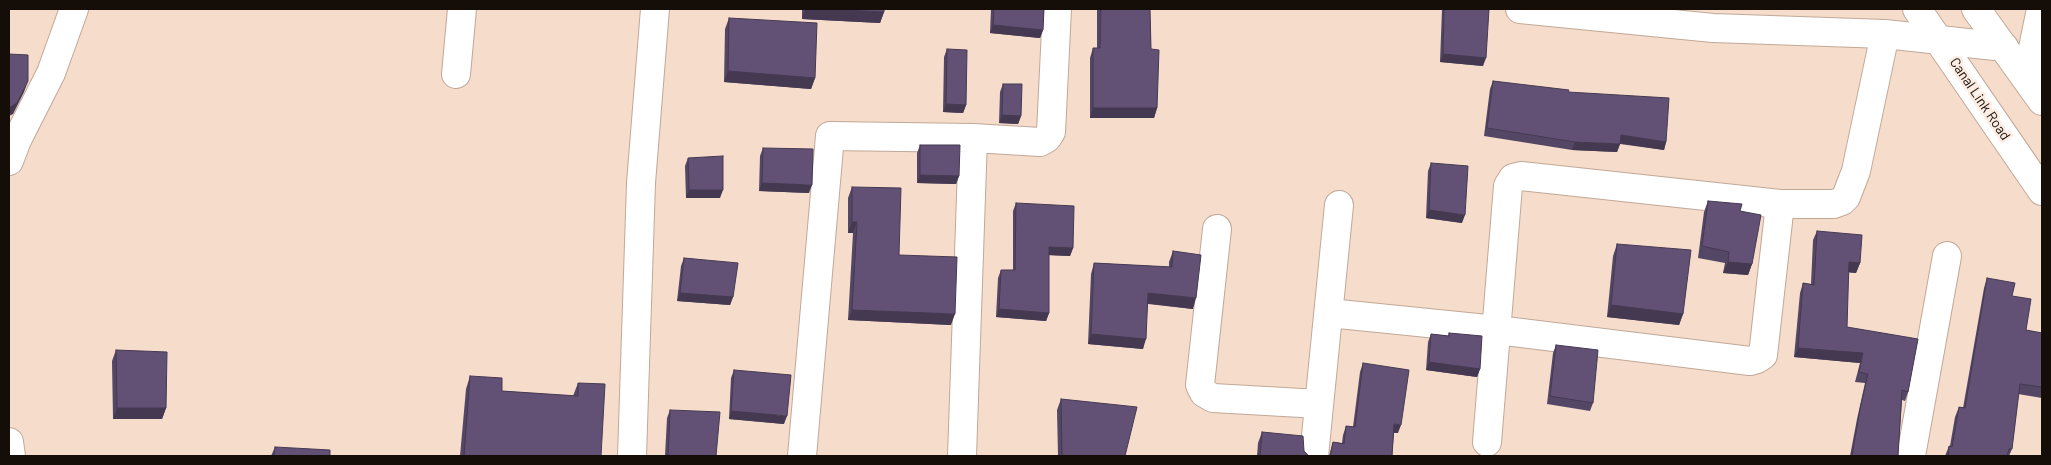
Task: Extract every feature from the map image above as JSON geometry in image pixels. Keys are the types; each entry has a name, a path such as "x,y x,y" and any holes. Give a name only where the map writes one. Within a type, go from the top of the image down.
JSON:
{"street":[{"path":"9,161 17,140 51,73 74,9"},
{"path":"456,74 462,9"},
{"path":"632,456 641,183 655,9"},
{"path":"802,456 830,136 972,138 1040,142 1047,138 1051,132 1057,9"},
{"path":"1520,9 1713,28 1885,34 2004,47"},
{"name":"Canal Link Road","path":"1917,9 2042,191"},
{"path":"1976,9 2027,77 2042,101"},
{"path":"2027,77 2041,9"},
{"path":"1487,442 1508,186 1513,178 1521,176 1780,204 1834,204 1842,201 1846,197 1856,171 1885,34"},
{"path":"962,456 972,138"},
{"path":"1329,313 1497,330 1750,361 1757,360 1763,355 1780,204"},
{"path":"1314,456 1339,205"},
{"path":"1216,229 1200,385 1204,393 1213,398 1319,404"},
{"path":"1911,456 1947,256"},
{"path":"9,442 11,456"}],"building":[{"path":"827,9 884,9 884,12"},
{"path":"994,9 1044,9 1043,30 993,25"},
{"path":"1101,9 1150,9 1151,49 1159,50 1157,108 1093,108 1093,48 1100,48"},
{"path":"1444,9 1489,9 1486,58 1443,54"},
{"path":"729,18 817,23 815,78 728,71"},
{"path":"947,49 967,50 966,105 946,104"},
{"path":"9,54 28,55 28,81 17,103 9,108"},
{"path":"1493,81 1569,90 1568,92 1669,98 1666,142 1621,135 1620,144 1575,142 1487,128"},
{"path":"1003,84 1022,84 1021,116 1002,115"},
{"path":"920,145 960,145 959,176 920,175"},
{"path":"763,148 813,149 812,185 762,183"},
{"path":"723,156 723,190 689,190 688,158"},
{"path":"1431,163 1468,166 1465,215 1429,210"},
{"path":"852,187 901,188 899,255 957,257 955,314 852,310 857,222 852,222"},
{"path":"1708,201 1742,204 1740,211 1761,215 1752,264 1728,262 1729,252 1702,246"},
{"path":"1016,203 1074,206 1073,248 1049,247 1049,313 999,309 1001,270 1015,270"},
{"path":"1817,231 1862,235 1860,263 1849,262 1847,327 1918,339 1908,392 1902,390 1898,456 1852,456 1868,374 1859,372 1863,353 1798,348 1803,283 1814,285"},
{"path":"1617,244 1691,250 1683,314 1611,305"},
{"path":"1173,251 1201,255 1196,298 1148,293 1146,339 1091,334 1094,263 1172,267"},
{"path":"684,258 738,263 733,297 680,293"},
{"path":"1987,278 2015,283 2012,296 2031,299 2026,330 2042,333 2042,387 2020,384 2012,449 2009,449 2007,456 1948,456 1949,446 1952,447 1959,407 1965,408"},
{"path":"1449,333 1482,336 1480,369 1429,362 1431,334 1449,336"},
{"path":"1556,345 1598,350 1593,403 1550,396"},
{"path":"116,350 167,352 166,408 117,408"},
{"path":"1363,363 1409,370 1401,425 1394,424 1392,456 1330,456 1333,442 1344,444 1346,426 1355,427"},
{"path":"734,370 791,375 787,416 731,411"},
{"path":"470,376 502,378 502,391 578,396 578,383 605,384 601,456 464,456"},
{"path":"1061,399 1137,407 1125,456 1062,456"},
{"path":"670,410 720,412 716,456 668,456"},
{"path":"1262,432 1303,436 1304,451 1309,456 1260,456"},
{"path":"275,447 330,450 330,456 274,456"}]}
